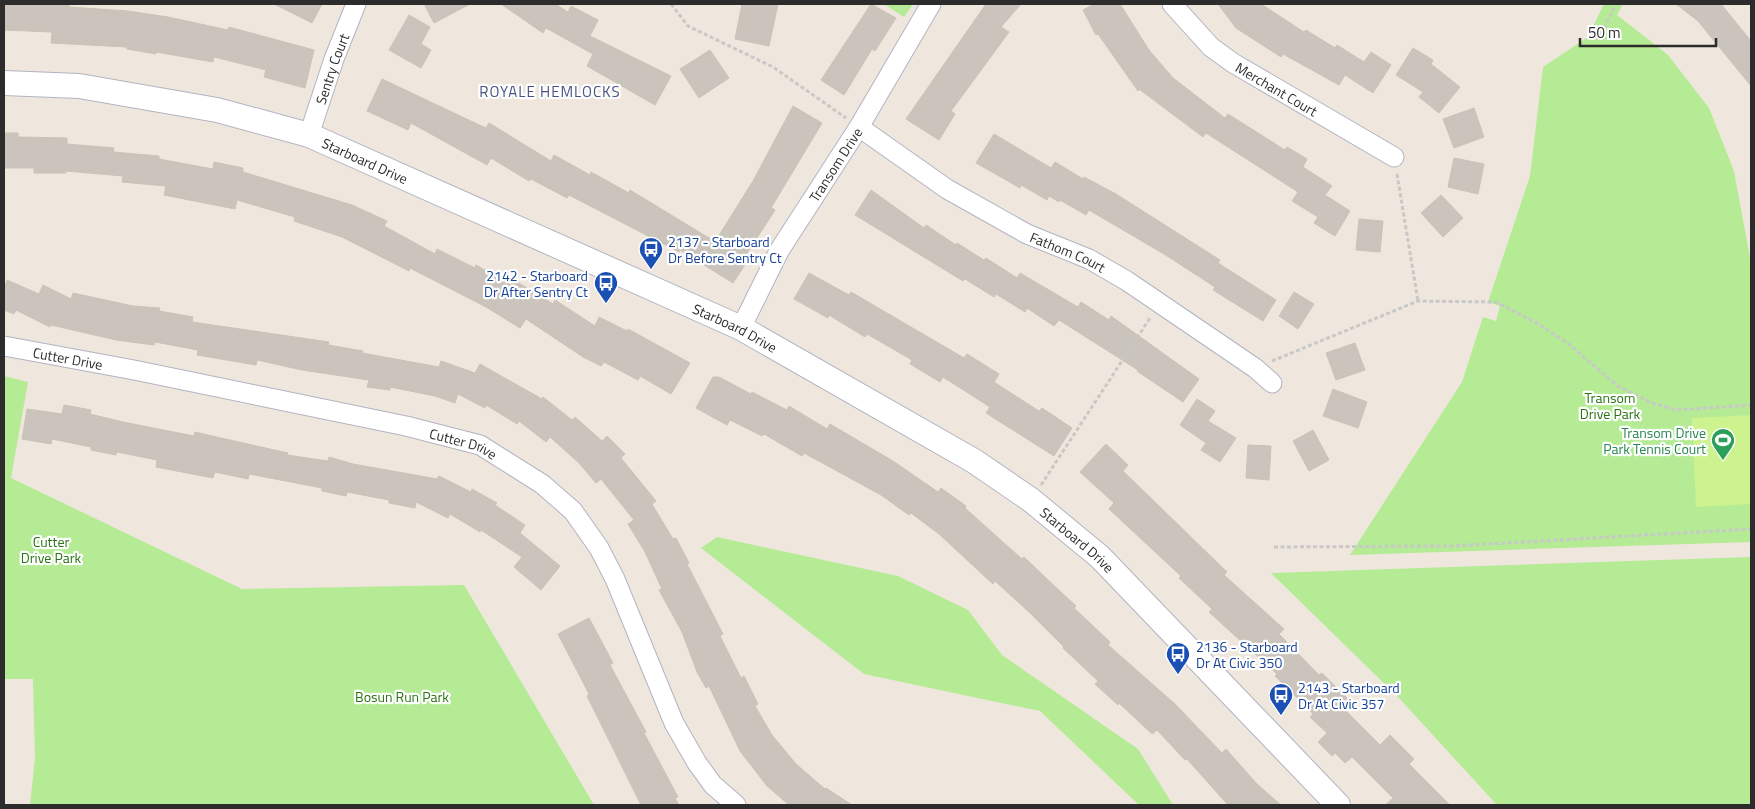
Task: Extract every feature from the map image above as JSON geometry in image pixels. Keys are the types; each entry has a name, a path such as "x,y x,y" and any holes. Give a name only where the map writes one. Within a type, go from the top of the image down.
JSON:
{"street":[{"name":"Sentry Court","path":"309,135 334,58 356,4"},
{"name":"Transom Drive","path":"742,328 778,252 858,127 931,4"},
{"name":"Merchant Court","path":"1172,4 1211,47 1233,63 1394,157"},
{"name":"Starboard Drive","path":"4,83 79,86 217,110 309,135 742,328 974,460 1031,500 1100,557 1338,805"},
{"name":"Fathom Court","path":"858,127 955,194 1026,234 1089,259 1160,303 1255,368 1272,384"},
{"name":"Cutter Drive","path":"4,346 134,370 406,426 480,445 542,484 573,511 599,548 615,578 674,722 697,763 713,785 736,805"}],"path":[{"path":"672,4 688,26 773,67 858,127"},
{"path":"1598,40 1616,4"},
{"path":"1394,157 1418,301"},
{"path":"1255,368 1418,301 1496,302 1535,322 1566,342 1618,386 1652,403 1677,410 1751,405"},
{"path":"1031,500 1160,303"},
{"path":"1274,547 1453,546 1751,529"}],"green space":[{"path":"884,4 913,4 904,17"},
{"name":"Transom Drive Park","path":"1604,4 1623,4 1617,15 1668,55 1709,108 1734,171 1751,263 1751,542 1350,555 1462,382 1483,317 1496,321 1500,306 1488,302 1530,176 1543,67 1588,37"},
{"name":"Bosun Run Park","path":"4,376 28,382 11,478 242,589 464,585 594,805 30,805 35,758 33,679 4,679"},
{"name":"Transom Drive Park Tennis Court","path":"1751,415 1751,504 1696,507 1692,418"},
{"path":"717,537 898,576 968,610 1002,655 1138,749 1173,805 1139,805 1040,711 864,674 701,548"},
{"path":"1751,557 1751,805 1497,805 1399,698 1271,573"}],"building":[{"path":"4,4 69,4 69,7 128,11 168,17 228,30 229,27 314,50 305,88 264,77 266,70 214,57 213,62 127,49 127,47 51,43 52,32 4,30"},
{"path":"274,4 322,4 312,23"},
{"path":"424,4 470,4 434,23"},
{"path":"501,4 555,4 568,12 571,6 598,20 590,36 671,76 655,105 587,66 593,54 546,28 543,33"},
{"path":"742,4 778,4 769,46 735,39"},
{"path":"871,4 896,18 875,51 872,49 844,95 821,80"},
{"path":"986,4 1021,4 1001,27 1009,32 951,111 955,114 939,140 906,119"},
{"path":"1094,4 1120,4 1149,50 1173,78 1225,118 1228,114 1285,150 1287,147 1307,159 1303,167 1332,186 1325,195 1350,211 1335,236 1314,223 1318,217 1292,201 1298,192 1206,133 1203,137 1139,89 1138,91 1098,34 1096,35 1083,10"},
{"path":"1218,4 1261,4 1304,32 1306,30 1335,48 1337,45 1364,62 1371,52 1391,65 1373,93 1345,75 1339,85 1283,54 1281,57 1236,28"},
{"path":"1676,4 1721,4 1751,41 1751,86 1698,21"},
{"path":"409,15 430,27 421,44 431,50 421,68 389,50"},
{"path":"1413,48 1433,60 1431,64 1460,87 1439,113 1419,97 1423,92 1396,75"},
{"path":"710,50 729,78 699,98 680,69"},
{"path":"382,79 486,128 489,123 551,161 554,155 590,175 591,172 629,193 630,190 714,241 753,181 793,106 822,123 771,208 775,210 746,255 750,257 733,283 680,250 679,252 569,195 567,198 531,179 529,181 491,158 487,165 411,123 408,130 367,111"},
{"path":"1474,108 1484,137 1454,148 1443,119"},
{"path":"4,133 18,133 18,137 67,138 67,144 114,148 113,152 159,156 159,159 213,169 214,162 243,168 243,172 352,205 387,221 384,226 435,254 437,249 475,268 476,265 511,285 514,280 553,304 555,300 595,326 599,317 627,331 628,329 690,363 671,394 640,376 638,380 604,362 601,366 583,357 526,319 520,328 486,307 410,268 409,271 342,237 294,221 295,217 237,200 235,209 164,195 166,186 122,182 123,176 66,171 66,173 34,173 34,168 4,168"},
{"path":"994,134 1051,168 1055,162 1083,179 1084,177 1116,194 1220,260 1218,263 1276,300 1263,321 1213,290 1215,287 1164,254 1089,210 1086,215 1060,200 1059,202 1049,196 1047,200 1021,185 1020,188 976,163"},
{"path":"1454,158 1484,164 1478,194 1448,187"},
{"path":"871,190 924,228 926,225 956,245 957,243 984,260 986,258 1017,278 1020,273 1078,307 1081,302 1109,320 1111,316 1199,379 1183,402 1138,370 1059,320 1054,326 1027,308 1025,312 996,294 994,297 965,279 963,281 855,215"},
{"path":"1441,195 1463,218 1443,237 1421,213"},
{"path":"1359,219 1383,221 1380,252 1356,250"},
{"path":"809,273 849,295 851,292 964,358 967,354 999,374 994,382 1039,411 1042,408 1072,428 1054,456 986,413 990,407 943,377 940,382 910,364 912,360 867,334 865,337 829,315 828,318 794,299"},
{"path":"7,280 39,294 43,285 71,299 73,293 133,306 160,308 159,311 193,317 192,322 329,342 328,345 363,351 362,353 439,367 441,361 475,373 480,364 542,399 543,397 572,420 575,417 602,441 607,436 625,454 621,458 656,501 652,504 673,539 676,538 689,563 687,564 723,634 720,636 741,678 744,676 758,704 755,706 772,735 796,764 825,789 852,805 789,805 767,786 740,751 709,686 706,688 697,672 682,632 659,590 662,589 645,552 628,524 634,520 601,479 596,483 579,463 550,437 546,442 519,421 517,424 486,405 485,408 458,394 455,403 435,396 390,387 390,390 367,387 369,380 302,370 257,360 256,365 197,355 198,350 155,342 154,345 116,340 51,325 50,327 16,310 14,314 4,310 4,289"},
{"path":"1294,292 1314,304 1298,329 1279,316"},
{"path":"1355,343 1365,370 1336,380 1326,353"},
{"path":"713,377 719,377 787,410 789,406 827,429 830,424 893,461 938,492 941,488 966,506 965,508 1022,559 1024,557 1076,606 1074,608 1110,642 1108,645 1175,704 1222,753 1226,749 1257,784 1281,805 1228,805 1187,759 1185,760 1157,730 1152,734 1119,703 1118,705 1095,684 1098,681 1029,612 995,581 993,584 939,534 911,513 909,515 881,495 804,453 802,456 764,434 762,436 730,420 727,425 696,408"},
{"path":"1333,389 1367,402 1358,428 1323,416"},
{"path":"1197,399 1215,411 1208,421 1236,438 1220,462 1201,450 1206,443 1180,425"},
{"path":"64,405 91,410 90,414 123,422 194,436 195,432 288,453 287,455 328,461 329,457 353,464 437,479 439,476 471,492 472,489 497,503 495,505 525,525 520,533 560,566 541,590 514,567 522,557 481,530 480,532 450,514 448,518 416,502 415,508 389,503 389,500 347,492 346,496 322,491 322,488 249,474 248,479 215,472 213,478 156,467 157,460 117,452 116,455 91,450 91,447 52,439 51,444 22,439 27,409 62,414"},
{"path":"1313,430 1329,460 1309,471 1293,441"},
{"path":"1106,444 1128,465 1123,471 1227,572 1224,575 1284,629 1279,634 1319,675 1322,673 1349,700 1342,707 1380,745 1390,735 1414,759 1409,764 1450,805 1385,805 1393,798 1352,757 1345,763 1335,753 1332,756 1318,742 1327,733 1310,717 1313,714 1275,676 1277,674 1209,612 1212,609 1179,578 1181,576 1109,509 1114,503 1080,472"},
{"path":"1248,445 1271,446 1269,480 1246,478"},
{"path":"589,618 613,663 610,665 678,797 675,798 679,805 641,805 587,696 589,694 558,634"}],"place":[{"name":"2137 - Starboard Dr Before Sentry Ct","path":"651,270"},
{"name":"2142 - Starboard Dr After Sentry Ct","path":"606,304"},
{"name":"Transom Drive Park Tennis Court","path":"1723,461"},
{"name":"2136 - Starboard Dr At Civic 350","path":"1178,675"},
{"name":"2143 - Starboard Dr At Civic 357","path":"1281,716"}],"district":[{"name":"ROYALE HEMLOCKS","path":"550,91"}],"park label":[{"name":"Cutter Drive Park","path":"51,550"}]}
